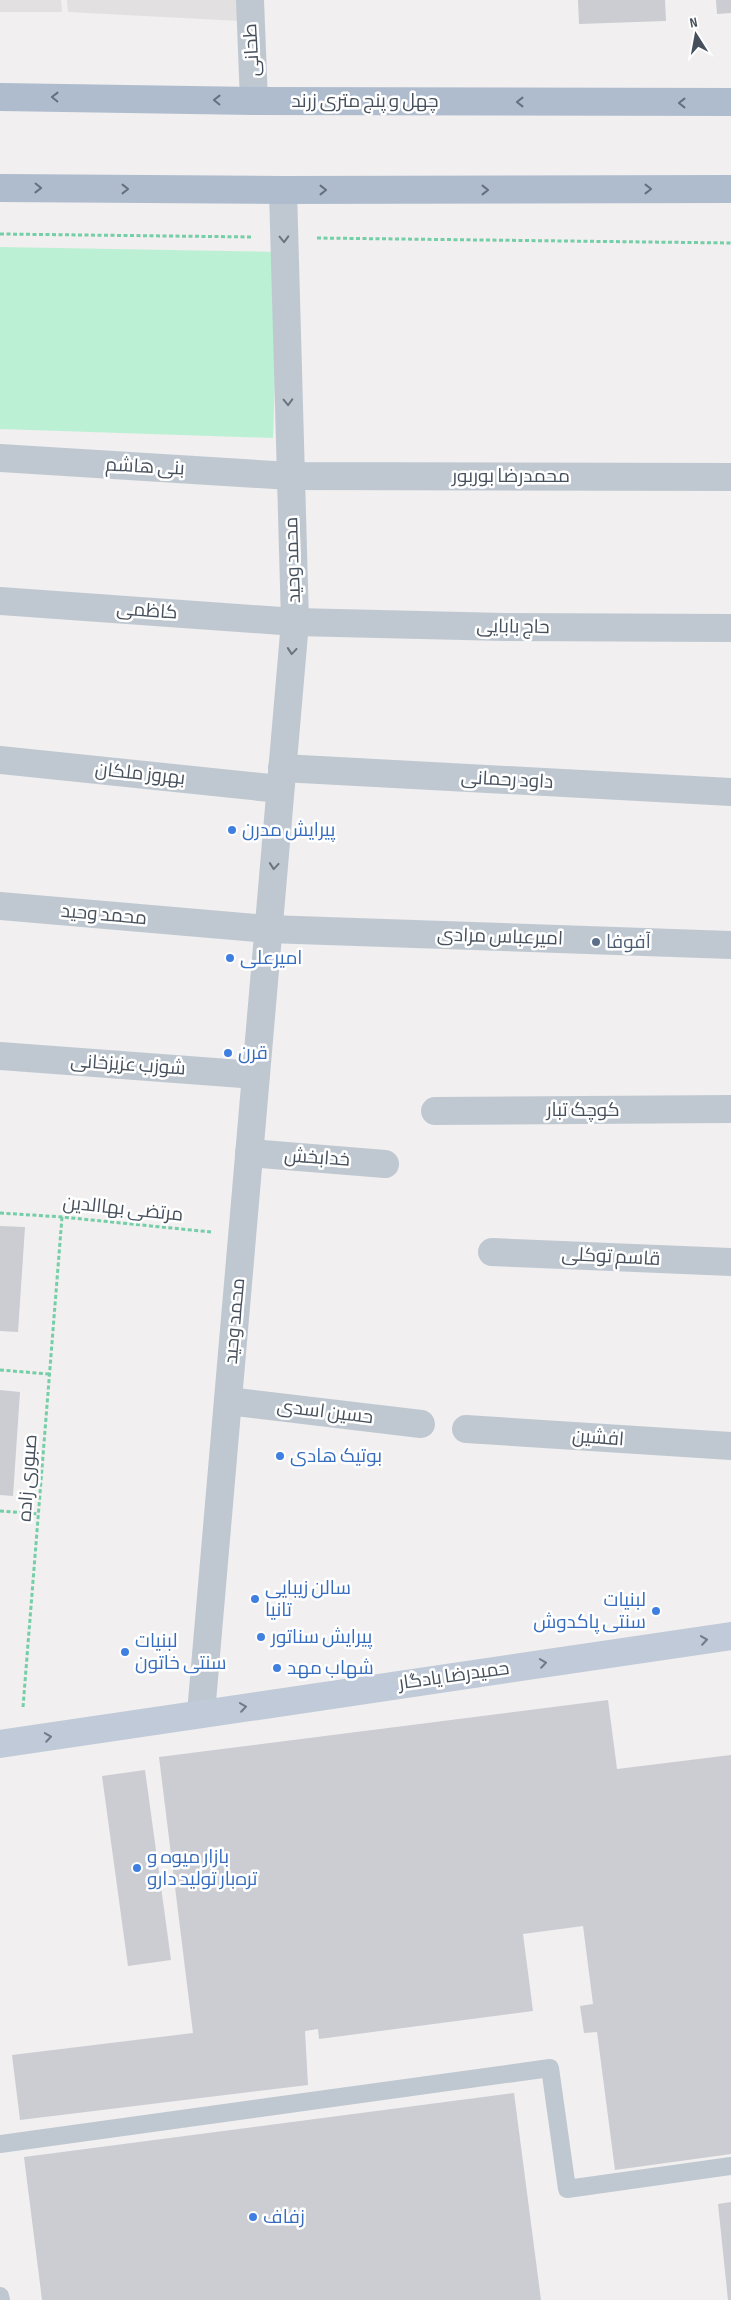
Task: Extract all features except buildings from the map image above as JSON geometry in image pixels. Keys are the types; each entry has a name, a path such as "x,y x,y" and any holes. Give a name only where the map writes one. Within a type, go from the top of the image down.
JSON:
{"main road":[{"name":"چهل و پنج متری زرند","path":"0,96 254,101 731,102"},
{"path":"0,188 282,190 731,189"}],"street":[{"name":"طحانی","path":"250,0 254,101"},
{"name":"محمد وحید","path":"201,1713 295,622 282,190"},
{"name":"بنی هاشم","path":"0,458 290,476"},
{"name":"محمدرضا بوربور","path":"290,476 731,478"},
{"name":"کاظمی","path":"0,601 295,622"},
{"name":"حاج بابایی","path":"295,622 504,627 731,628"},
{"name":"بهروز ملکان","path":"0,760 281,778"},
{"name":"داود رحمانی","path":"281,778 731,792"},
{"name":"محمد وحید","path":"0,906 268,929"},
{"name":"امیرعباس مرادی","path":"268,929 731,945"},
{"name":"شوزب عزیزخانی","path":"0,1056 256,1075"},
{"name":"کوچک تبار","path":"435,1111 731,1109"},
{"name":"خدابخش","path":"249,1153 386,1164"},
{"name":"قاسم توکلی","path":"492,1252 731,1262"},
{"name":"حسین اسدی","path":"228,1401 421,1424"},
{"name":"افشین","path":"466,1429 731,1446"},
{"name":"حمیدرضا یادگار","path":"10,1743 201,1713 731,1636"}],"lane":[{"path":"0,2144 550,2068 567,2189 731,2166"},
{"path":"0,2296 1,2300"}],"path":[{"path":"0,234 731,243"},
{"name":"مرتضی بهاالدین","path":"0,1213 62,1217 242,1235"},
{"name":"صبوری زاده","path":"10,1743 39,1514 62,1217"},
{"path":"0,1370 49,1374"},
{"path":"0,1511 39,1514"}],"shaded area":[{"path":"0,0 61,0 62,12 0,12"},
{"path":"67,0 239,0 241,21 68,12"}],"green space":[{"path":"0,247 279,252 273,438 0,429"}],"place":[{"name":"پیرایش مدرن","path":"232,830"},
{"name":"آفوفا","path":"596,942"},
{"name":"امیرعلی","path":"230,958"},
{"name":"قرن","path":"228,1053"},
{"name":"بوتیک هادی","path":"280,1456"},
{"name":"سالن زیبایی تانیا","path":"255,1599"},
{"name":"لبنیات سنتی پاکدوش","path":"656,1611"},
{"name":"پیرایش سناتور","path":"261,1637"},
{"name":"لبنیات سنتی خاتون","path":"125,1652"},
{"name":"شهاب مهد","path":"277,1668"},
{"name":"بازار میوه و تره‌بار تولید دارو","path":"137,1868"},
{"name":"زفاف","path":"253,2217"}]}
